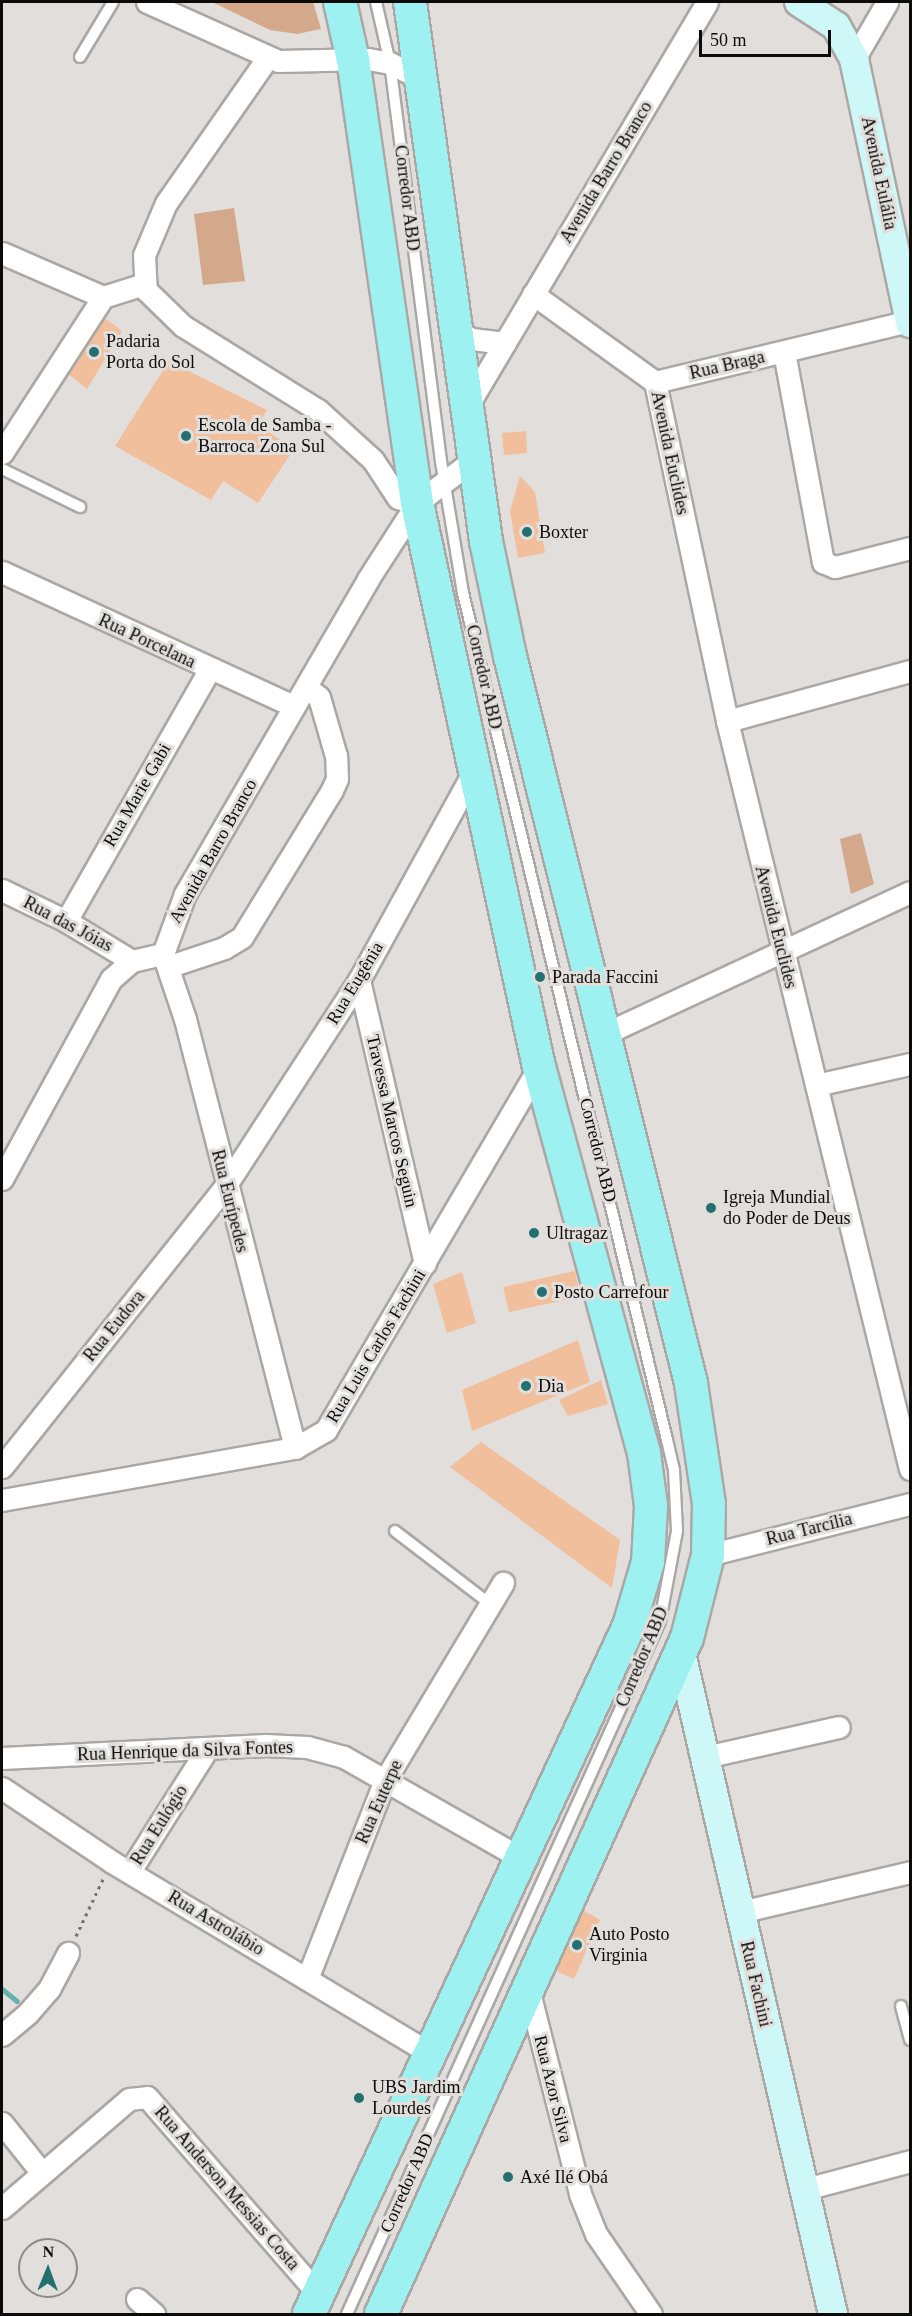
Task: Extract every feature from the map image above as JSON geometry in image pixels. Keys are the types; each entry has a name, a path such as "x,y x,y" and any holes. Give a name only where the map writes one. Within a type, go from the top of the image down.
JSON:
{"main road":[{"path":"314,2304 433,2055 628,1626 648,1562 651,1506 644,1453 539,1067 473,773 417,503 353,60 340,2"},
{"path":"381,2314 681,1653 708,1555 704,1450 691,1383 510,656 473,460 423,80 410,2"}],"street":[{"path":"147,2 268,57 297,63 353,60 390,63 423,80"},
{"name":"Avenida Barro Branco","path":"466,408 707,2"},
{"name":"Avenida Eulália","path":"798,2 836,26 854,59 910,322"},
{"path":"854,59 887,2"},
{"path":"268,57 166,203 146,248 144,284 152,300 183,326 318,410 373,460 398,498 417,503 445,484 473,460"},
{"path":"2,253 103,297"},
{"path":"2,453 103,297 144,284"},
{"path":"533,294 655,382"},
{"name":"Rua Braga","path":"655,382 910,322"},
{"path":"455,330 472,339 505,343"},
{"path":"784,352 823,562 835,567 910,548"},
{"name":"Avenida Euclides","path":"655,382 727,721 910,1469"},
{"name":"Avenida Barro Branco","path":"166,960 185,894 294,706 417,503"},
{"name":"Rua Porcelana","path":"2,573 209,670 294,706"},
{"name":"Rua Marie Gabi","path":"66,921 209,670"},
{"path":"727,721 910,671"},
{"path":"2,1179 111,979 132,961 166,960 230,945 242,937 337,779 336,756 319,697 306,687"},
{"name":"Rua Eugênia","path":"226,1185 359,980 473,773"},
{"name":"Rua das Jóias","path":"2,890 66,921 132,961"},
{"path":"604,1034 910,892"},
{"name":"Rua Eurípedes","path":"166,960 295,1448"},
{"name":"Travessa Marcos Seguin","path":"359,980 425,1263"},
{"path":"816,1085 910,1064"},
{"name":"Rua Luis Carlos Fachini","path":"2,1500 295,1448 326,1430 539,1067"},
{"name":"Rua Eudora","path":"2,1467 226,1185"},
{"name":"Rua Tarcília","path":"708,1555 910,1504"},
{"name":"Rua Euterpe","path":"307,1979 385,1780 503,1582"},
{"name":"Rua Fachini","path":"681,1653 802,2190 833,2314"},
{"path":"705,1757 839,1727"},
{"name":"Rua Henrique da Silva Fontes","path":"2,1758 307,1747 345,1757 521,1858"},
{"name":"Rua Eulógio","path":"121,1866 207,1749"},
{"name":"Rua Astrolábio","path":"2,1788 121,1866 433,2055"},
{"path":"740,1912 910,1872"},
{"path":"2,2035 28,2013 49,1989 68,1953"},
{"name":"Rua Azor Silva","path":"528,1988 580,2194 596,2234 651,2314"},
{"name":"Rua Anderson Messias Costa","path":"42,2173 129,2099 139,2096 154,2102 314,2304"},
{"path":"2,2123 42,2173 2,2208"},
{"path":"802,2190 910,2161"},
{"path":"137,2300 154,2314"}],"lane":[{"path":"80,57 113,2"},
{"name":"Corredor ABD","path":"347,2314 660,1621 677,1531 674,1470 668,1440 464,593 445,484 390,63 376,2"},
{"path":"2,469 80,507"},
{"path":"394,1531 490,1604"},
{"path":"901,2006 910,2040"}],"path":[{"path":"68,1953 121,1866"}],"shaded area":[{"path":"212,2 313,2 321,29 297,34 270,30"},
{"path":"234,208 245,281 203,285 194,214"},
{"path":"861,833 874,884 851,894 840,839"}],"building":[{"name":"Padaria Porta do Sol","path":"106,319 122,331 87,389 66,372 99,321"},
{"name":"Escola de Samba - Barroca Zona Sul","path":"169,361 267,410 258,425 294,449 258,503 223,481 211,500 115,446"},
{"path":"526,431 527,453 504,455 502,433"},
{"name":"Boxter","path":"520,476 535,492 545,553 518,558 510,511"},
{"name":"Posto Carrefour","path":"575,1271 580,1297 509,1312 503,1287"},
{"path":"462,1272 476,1323 447,1333 433,1284"},
{"name":"Dia","path":"578,1340 590,1382 472,1431 462,1390"},
{"path":"601,1380 608,1404 568,1416 559,1400"},
{"path":"481,1442 620,1540 612,1588 450,1467"},
{"name":"Auto Posto Virginia","path":"581,1909 600,1920 574,1979 554,1970"}],"waterway":[{"path":"2,1989 17,2001"}],"place":[{"name":"Padaria Porta do Sol","path":"94,352"},
{"name":"Escola de Samba - Barroca Zona Sul","path":"186,436"},
{"name":"Boxter","path":"527,532"},
{"name":"Parada Faccini","path":"540,977"},
{"name":"Igreja Mundial do Poder de Deus","path":"711,1208"},
{"name":"Ultragaz","path":"534,1233"},
{"name":"Posto Carrefour","path":"542,1292"},
{"name":"Dia","path":"526,1386"},
{"name":"Auto Posto Virginia","path":"577,1945"},
{"name":"UBS Jardim Lourdes","path":"359,2098"},
{"name":"Axé Ilé Obá","path":"508,2177"}]}
